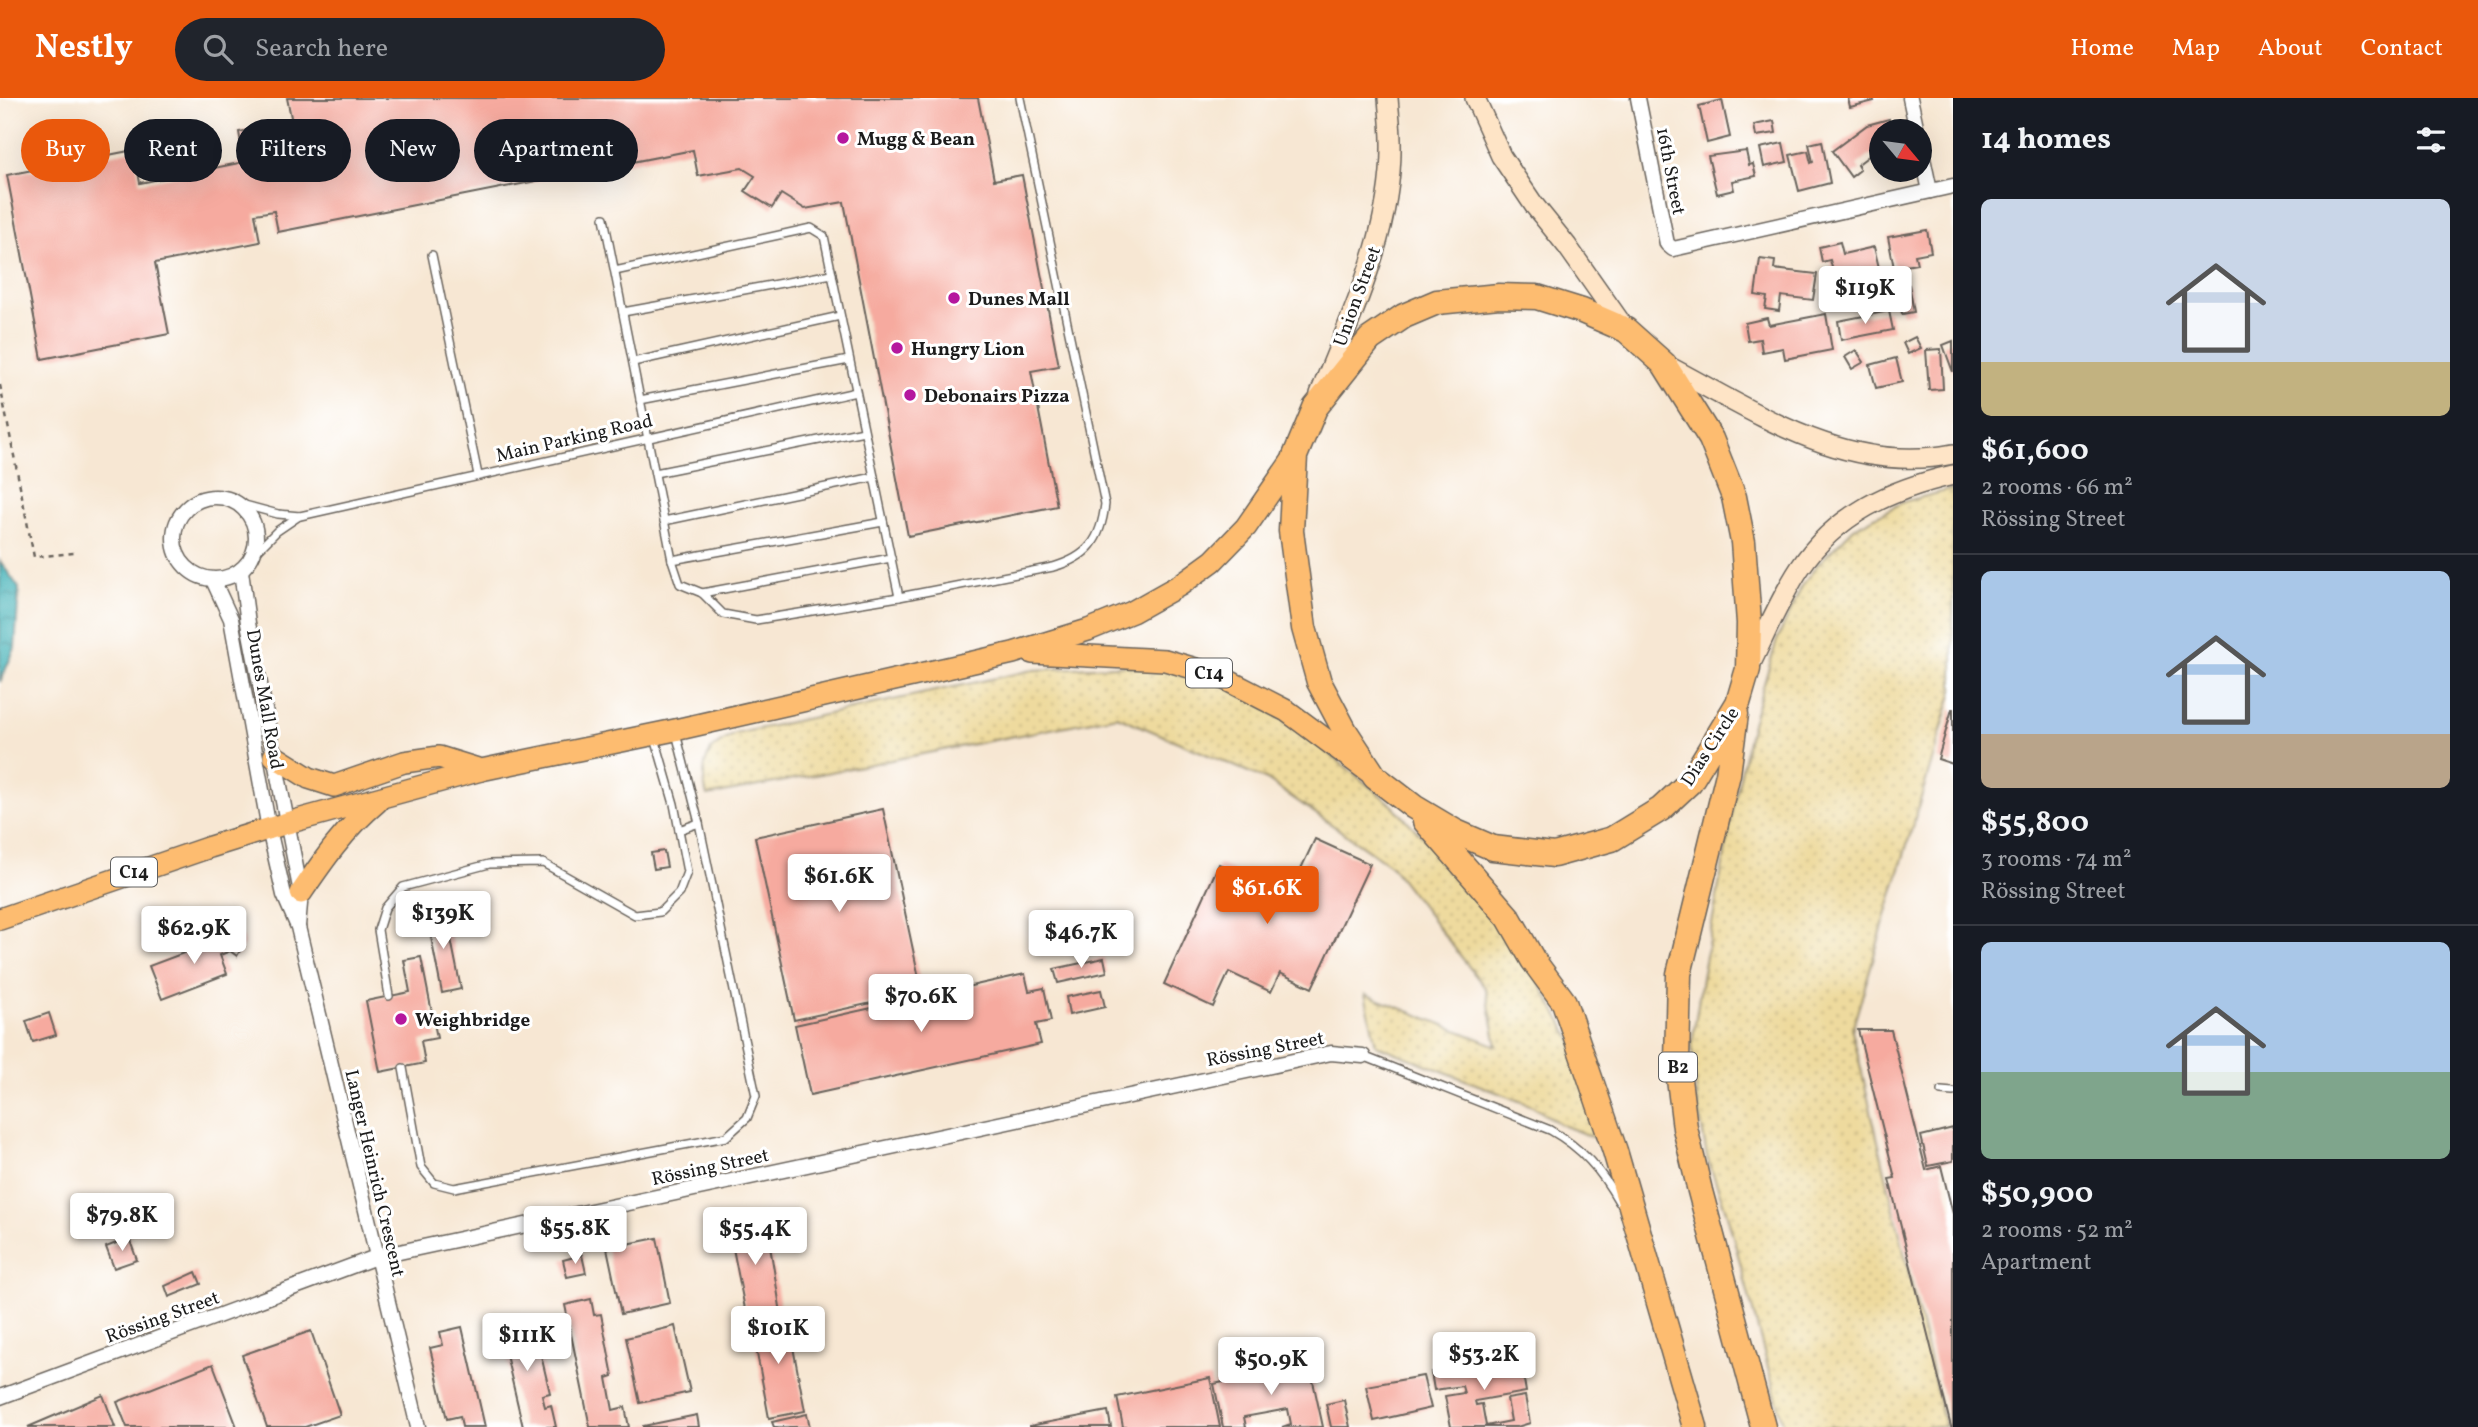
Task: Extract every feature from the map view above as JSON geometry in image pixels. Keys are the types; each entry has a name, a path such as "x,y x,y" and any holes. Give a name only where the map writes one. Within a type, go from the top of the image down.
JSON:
{"highway":[{"name":"Dias Circle","path":"1499,296 1537,297 1626,330 1664,364 1711,439 1734,497 1743,542 1749,623 1748,669 1738,703 1690,782 1661,809 1612,839 1554,855 1493,848 1455,832 1414,807 1376,777 1345,731 1319,682 1304,628 1291,531 1295,456 1315,408 1370,339 1404,316 1437,302 1499,296"},
{"name":"B2","path":"1738,703 1728,774 1679,974 1677,1063 1685,1128 1763,1427"},
{"path":"1414,807 1509,918 1533,960 1564,1002 1615,1151 1695,1427"}],"main road":[{"name":"Union Street","path":"1315,408 1372,262 1386,199 1392,142 1388,98"},
{"path":"1475,98 1501,156 1626,330"},
{"path":"1664,364 1818,443 1851,453 1882,457 1923,458 1953,454"},
{"name":"C14","path":"0,919 278,826 481,770 675,730 1013,653 1088,631 1132,612 1180,585 1213,561 1246,527 1295,456"},
{"path":"1748,669 1799,570 1817,545 1845,520 1871,503 1894,492 1953,475"},
{"name":"C14","path":"1013,653 1086,654 1165,660 1217,675 1287,711 1376,777"},
{"path":"274,756 303,774 334,786 404,762 439,757 481,770"},
{"path":"301,893 336,842 353,822 381,798"}],"street":[{"name":"16th Street","path":"1637,98 1667,244 1673,249 1930,191"},
{"path":"1910,98 1914,119"},
{"path":"1928,182 1930,191 1953,186"},
{"path":"218,497 236,503 244,509 255,526 256,546 253,555 241,571 223,579 213,580 194,574 180,560 174,541 178,522 190,506 208,498 218,497"},
{"name":"Dunes Mall Road","path":"241,571 248,623 274,756 278,826"},
{"name":"Dunes Mall Road","path":"213,580 231,619 278,826"},
{"name":"Langer Heinrich Crescent","path":"278,826 301,893 298,927"},
{"name":"Langer Heinrich Crescent","path":"278,826 284,895 298,927 418,1427"},
{"name":"Rössing Street","path":"0,1396 376,1257 1331,1053 1363,1056"}],"lane":[{"path":"604,218 672,560 680,584 702,593 723,614 756,620 899,597 1070,562 1085,552 1096,538 1103,522 1105,504 1020,98"},
{"path":"615,271 811,228 824,236 899,597"},
{"path":"432,255 478,475"},
{"path":"623,312 832,274"},
{"path":"633,362 840,316"},
{"path":"640,400 849,360"},
{"name":"Main Parking Road","path":"236,503 278,514 300,516 856,392"},
{"path":"654,473 864,431"},
{"path":"664,521 874,477"},
{"name":"Main Parking Road","path":"253,555 277,531 300,516"},
{"path":"672,560 883,522"},
{"path":"702,593 891,558"},
{"path":"403,1068 421,1167 434,1183 454,1188 726,1137 747,1118 756,1097 699,823 675,730"},
{"path":"389,996 377,930 385,908 403,887 489,864 543,863 635,915 660,912 679,893 687,872 654,734"},
{"path":"679,830 699,823"},
{"path":"1363,1056 1468,1096 1568,1140 1590,1158 1607,1180 1642,1242"},
{"path":"1941,1091 1953,1092"}],"path":[{"path":"0,384 34,556 75,552"}],"sand":[{"path":"1953,489 1953,690 1852,1030 1945,1427 1784,1427 1727,1214 1707,1157 1697,1098 1692,1043 1702,978 1751,727 1777,640 1802,586 1818,564 1854,528 1903,502"},
{"path":"1154,664 1226,683 1303,732 1392,805 1466,882 1508,928 1572,1040 1600,1140 1562,1125 1532,1106 1376,1045 1365,994 1497,1046 1486,989 1390,865 1267,780 1117,716 707,796 704,773 708,755 716,746 735,734 1033,670"}],"water":[{"path":"0,561 19,588 15,648 0,682"}],"building":[{"name":"Dunes Mall","path":"287,98 978,98 994,180 1022,175 1059,366 1031,371 1057,506 908,536 844,202 805,209 781,194 772,208 745,191 755,176 742,168 698,176 693,150 638,161 638,119 474,119 474,182 531,182 278,232 274,211 255,214 260,242 155,263 169,334 42,359 7,175 21,172 21,182 110,182 110,155 124,152 124,182 222,182 222,166 236,164 236,182 351,182 351,119 291,119"},
{"path":"1848,98 1873,98 1874,101 1850,107"},
{"path":"1722,100 1730,137 1707,143 1699,106"},
{"path":"1774,121 1776,133 1756,136 1754,125"},
{"path":"1867,125 1869,156 1857,165 1860,170 1851,177 1832,151"},
{"path":"1822,141 1830,183 1799,191 1790,155 1808,151 1811,163 1809,144"},
{"path":"1783,143 1787,162 1764,167 1760,148"},
{"path":"1746,151 1749,165 1753,164 1756,176 1732,181 1734,190 1717,194 1708,156"},
{"path":"1927,230 1931,252 1915,255 1917,264 1894,268 1888,237"},
{"path":"1840,242 1843,254 1874,247 1880,272 1836,283 1830,260 1822,262 1819,247"},
{"path":"1760,259 1775,261 1774,269 1817,274 1813,300 1781,296 1779,311 1765,309 1767,297 1755,295"},
{"path":"1909,285 1914,312 1902,314 1897,287"},
{"path":"1889,311 1893,330 1841,340 1838,321"},
{"path":"1826,314 1832,350 1785,359 1783,348 1762,352 1760,339 1748,341 1745,323 1767,318 1769,325"},
{"path":"1915,337 1921,348 1908,354 1903,343"},
{"path":"1953,341 1953,372 1943,345"},
{"path":"1941,349 1943,389 1929,390 1926,350"},
{"path":"1856,350 1864,362 1852,369 1845,357"},
{"path":"1896,358 1902,382 1876,388 1870,365"},
{"path":"1953,709 1953,764 1938,759"},
{"path":"883,809 922,992 794,1020 755,837"},
{"path":"1315,839 1370,864 1312,988 1280,973 1271,992 1229,972 1213,1007 1164,984 1219,864 1288,896"},
{"path":"664,851 667,867 654,869 651,853"},
{"path":"445,909 461,989 442,993 426,912"},
{"path":"234,934 242,937 244,944 237,956 230,951 220,955 227,974 162,999 149,966"},
{"name":"Weighbridge","path":"421,957 437,1038 421,1041 425,1063 380,1072 366,1001 410,992 404,960"},
{"path":"1104,958 1107,972 1058,983 1054,969"},
{"path":"1025,974 1029,991 1044,988 1051,1021 1036,1024 1041,1044 810,1095 795,1025"},
{"path":"1101,990 1105,1007 1069,1015 1066,997"},
{"path":"49,1013 56,1035 33,1042 26,1021"},
{"path":"1858,1030 1891,1030 1926,1170 1941,1166 1953,1214 1953,1427 1889,1179 1895,1178"},
{"path":"1953,1128 1953,1161 1928,1166 1921,1136"},
{"path":"765,1216 781,1313 747,1319 728,1223"},
{"path":"129,1238 137,1260 114,1268 106,1247"},
{"path":"657,1238 670,1303 621,1314 607,1248"},
{"path":"582,1255 586,1273 567,1277 563,1260"},
{"path":"196,1272 201,1284 169,1297 165,1286"},
{"path":"591,1299 594,1315 601,1314 613,1376 607,1378 613,1410 625,1407 629,1427 590,1427 565,1305"},
{"path":"524,1315 528,1332 535,1330 550,1393 542,1395 545,1407 551,1405 556,1427 523,1427 498,1321"},
{"path":"787,1315 805,1411 769,1418 751,1321"},
{"path":"675,1326 690,1392 640,1403 626,1338"},
{"path":"462,1327 485,1427 462,1427 460,1416 447,1419 430,1348 443,1345 440,1332"},
{"path":"311,1331 340,1415 305,1427 267,1427 242,1355"},
{"path":"1520,1356 1526,1392 1475,1401 1476,1405 1482,1404 1486,1426 1511,1421 1507,1399 1525,1396 1530,1423 1517,1427 1451,1427 1445,1396 1464,1393 1462,1386 1434,1390 1431,1372"},
{"path":"1309,1363 1323,1427 1282,1427 1291,1424 1288,1409 1244,1417 1246,1427 1223,1427 1214,1384"},
{"path":"213,1364 237,1427 127,1427 117,1402"},
{"path":"1423,1376 1431,1408 1374,1421 1366,1386"},
{"path":"1210,1378 1220,1427 1123,1427 1117,1397"},
{"path":"103,1395 115,1427 28,1427"},
{"path":"1344,1400 1350,1427 1331,1427 1326,1404"},
{"path":"1108,1411 1111,1427 1029,1427 1029,1426"},
{"path":"807,1414 810,1427 774,1427 772,1422"},
{"path":"697,1415 699,1427 643,1427 643,1426"}],"place":[{"name":"Mugg & Bean","path":"843,138"},
{"name":"Dunes Mall","path":"954,298"},
{"name":"Hungry Lion","path":"897,348"},
{"name":"Debonairs Pizza","path":"910,395"},
{"name":"Weighbridge","path":"401,1019"}]}
